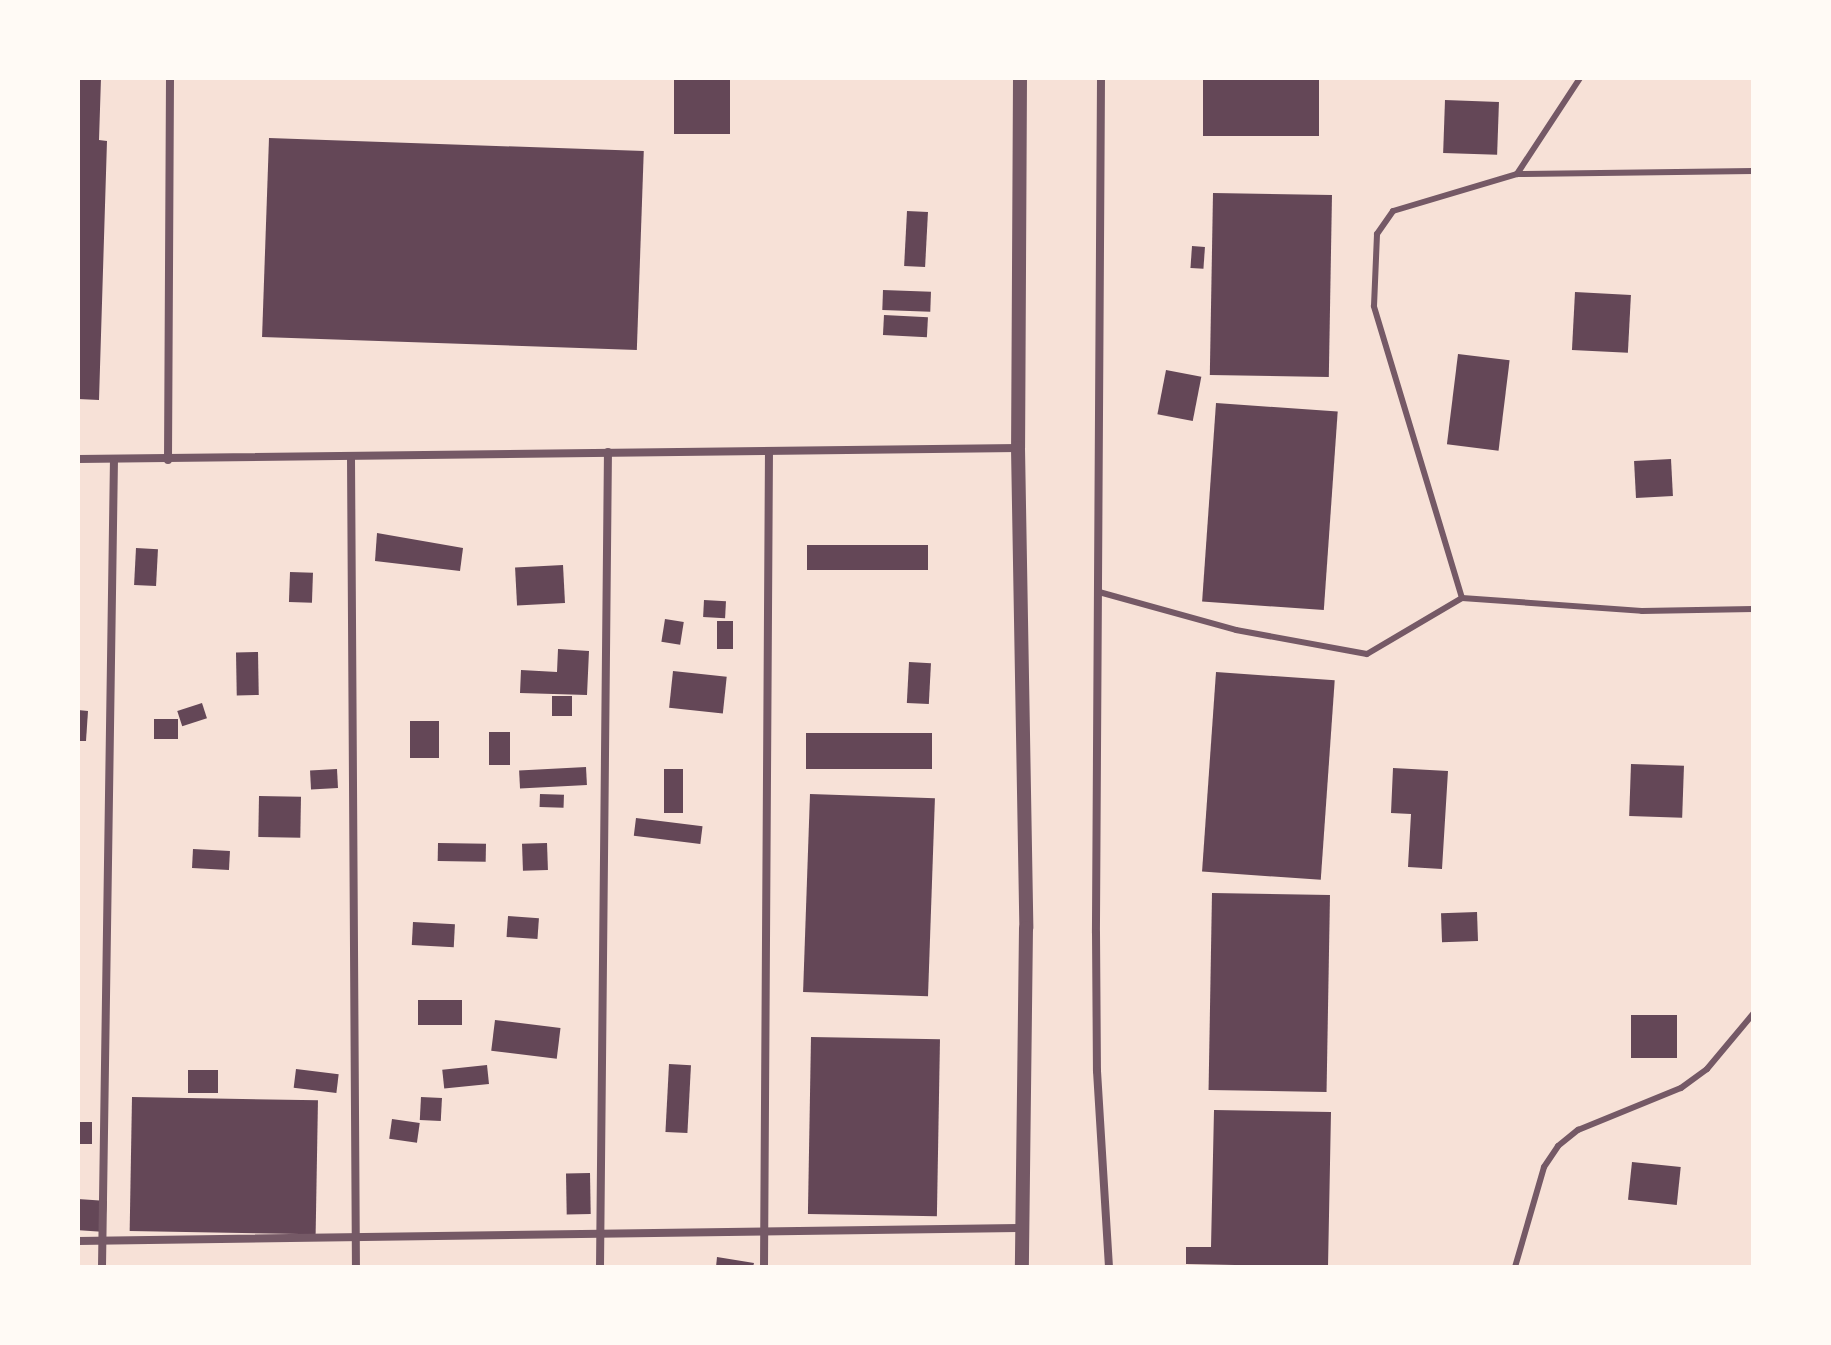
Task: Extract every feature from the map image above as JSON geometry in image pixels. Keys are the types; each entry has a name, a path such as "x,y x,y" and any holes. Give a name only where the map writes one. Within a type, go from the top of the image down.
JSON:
{"street":[{"path":"168,460 170,78"},
{"path":"1020,78 1018,448 1026,928 1022,1267"},
{"path":"1101,78 1097,1071 1109,1267"},
{"path":"78,459 1018,448"},
{"path":"764,1267 769,451"},
{"path":"600,1267 608,452"},
{"path":"351,457 356,1267"},
{"path":"102,1267 114,460"},
{"path":"78,1241 764,1228 1022,1228"}],"lane":[{"path":"1517,174 1580,78"},
{"path":"1462,598 1374,306 1371,268 1377,234 1393,211 1517,174 1753,171"},
{"path":"1099,592 1236,630 1367,654 1462,598 1642,611 1753,609"},
{"path":"1515,1267 1544,1167 1558,1146 1578,1130 1681,1088 1707,1069 1753,1014"}],"building":[{"path":"78,78 101,78 99,140 107,141 99,400 78,399"},
{"path":"674,78 730,78 730,134 674,134"},
{"path":"1203,78 1319,78 1319,136 1203,136"},
{"path":"1445,100 1499,102 1497,155 1443,153"},
{"path":"269,138 644,151 637,350 262,337"},
{"path":"1213,193 1332,195 1329,377 1210,375"},
{"path":"907,211 928,212 925,267 904,266"},
{"path":"1192,246 1205,247 1203,269 1190,268"},
{"path":"883,290 931,292 930,312 882,310"},
{"path":"1575,292 1631,295 1628,353 1572,350"},
{"path":"884,315 928,317 927,337 883,335"},
{"path":"1458,354 1510,360 1499,451 1447,444"},
{"path":"1166,370 1201,377 1193,421 1157,414"},
{"path":"1216,403 1338,412 1324,610 1202,602"},
{"path":"1671,459 1673,496 1636,498 1634,461"},
{"path":"377,533 463,548 460,571 375,561"},
{"path":"807,545 928,545 928,570 807,570"},
{"path":"136,548 158,549 156,586 134,585"},
{"path":"563,565 565,603 517,605 515,568"},
{"path":"290,572 313,573 312,603 289,602"},
{"path":"704,600 726,601 725,618 703,617"},
{"path":"665,619 684,622 680,645 661,642"},
{"path":"717,621 733,621 733,649 717,649"},
{"path":"558,649 589,651 587,695 520,693 521,670 557,672"},
{"path":"236,652 258,652 259,695 237,695"},
{"path":"909,662 931,663 929,704 907,703"},
{"path":"673,671 727,677 723,713 669,708"},
{"path":"1216,672 1335,680 1321,880 1202,872"},
{"path":"552,696 572,696 572,716 552,716"},
{"path":"202,703 207,718 182,726 177,711"},
{"path":"78,710 88,711 86,741 78,741"},
{"path":"154,719 178,719 178,739 154,739"},
{"path":"410,721 439,721 439,758 410,758"},
{"path":"489,732 510,732 510,765 489,765"},
{"path":"806,733 932,733 932,769 806,769"},
{"path":"1631,764 1684,766 1682,818 1629,816"},
{"path":"586,767 587,785 520,788 519,771"},
{"path":"1393,768 1448,771 1442,869 1408,867 1411,814 1391,813"},
{"path":"337,769 338,788 311,789 310,770"},
{"path":"664,769 683,769 683,813 664,813"},
{"path":"540,794 564,795 564,808 540,807"},
{"path":"810,794 935,798 928,996 803,992"},
{"path":"259,796 301,797 300,838 258,837"},
{"path":"636,818 703,826 700,844 634,836"},
{"path":"438,843 486,844 486,862 438,861"},
{"path":"547,843 548,870 523,871 522,844"},
{"path":"193,849 230,851 229,870 192,868"},
{"path":"1212,893 1330,895 1327,1092 1209,1090"},
{"path":"1477,912 1478,941 1442,942 1441,913"},
{"path":"508,916 539,918 537,939 507,937"},
{"path":"413,922 455,924 454,947 412,945"},
{"path":"418,1000 462,1000 462,1025 418,1025"},
{"path":"1631,1015 1677,1015 1677,1058 1631,1058"},
{"path":"495,1020 561,1028 557,1059 491,1051"},
{"path":"811,1037 940,1039 937,1216 808,1214"},
{"path":"669,1064 691,1065 687,1133 665,1132"},
{"path":"487,1065 489,1084 444,1089 442,1070"},
{"path":"296,1069 339,1074 336,1093 294,1088"},
{"path":"188,1070 218,1070 218,1093 188,1093"},
{"path":"132,1097 318,1100 316,1234 130,1231"},
{"path":"421,1097 442,1098 441,1121 420,1120"},
{"path":"1214,1110 1331,1112 1328,1267 1186,1264 1186,1247 1211,1247"},
{"path":"392,1119 420,1123 417,1143 389,1139"},
{"path":"78,1122 92,1122 92,1144 78,1144"},
{"path":"1632,1162 1681,1167 1677,1205 1628,1200"},
{"path":"566,1173 590,1173 591,1214 567,1214"},
{"path":"78,1199 107,1201 105,1232 78,1230"},
{"path":"717,1257 754,1263 753,1267 716,1267"}]}
